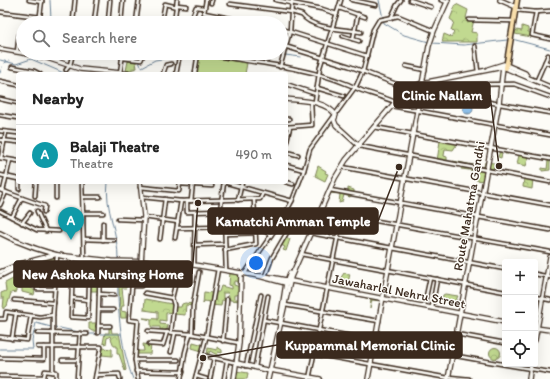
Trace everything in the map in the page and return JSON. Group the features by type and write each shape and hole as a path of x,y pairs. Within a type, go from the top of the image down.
{"main road":[{"path":"505,66 518,0"}],"street":[{"path":"29,0 42,1 40,16"},
{"path":"73,16 75,0"},
{"path":"95,16 98,0"},
{"path":"109,16 110,0"},
{"path":"122,16 123,0"},
{"path":"137,16 139,0"},
{"path":"176,16 177,0"},
{"path":"206,0 204,13 219,16"},
{"path":"276,0 292,1 337,14"},
{"path":"288,127 312,125 313,103 322,59 341,0"},
{"path":"352,0 376,6"},
{"path":"391,18 401,0"},
{"path":"410,0 431,7"},
{"path":"368,379 430,41 447,1 441,0"},
{"path":"500,0 516,8 536,12 550,11"},
{"path":"288,35 290,31 292,1"},
{"path":"163,16 165,4 186,6"},
{"path":"230,4 292,12 302,15 306,20 332,29 341,28 361,32"},
{"path":"193,16 196,7 204,8"},
{"path":"339,8 365,16"},
{"path":"0,12 32,16"},
{"path":"536,12 532,35 550,40"},
{"path":"353,39 358,14"},
{"path":"234,379 239,343 243,273 282,220 292,201 310,149 355,88 363,71 373,30 379,20 398,16 434,30"},
{"path":"469,20 513,21"},
{"path":"290,31 366,56"},
{"path":"343,36 359,41"},
{"path":"475,46 478,72"},
{"path":"288,48 363,71 409,89"},
{"path":"0,49 16,52"},
{"path":"537,80 548,55"},
{"path":"54,60 100,72"},
{"path":"66,70 70,65 71,60"},
{"path":"120,72 122,60"},
{"path":"176,72 179,60"},
{"path":"195,72 198,60"},
{"path":"242,60 319,76 380,95 395,102"},
{"path":"280,67 281,60"},
{"path":"545,62 550,64"},
{"path":"164,72 166,65 171,64"},
{"path":"406,66 424,70"},
{"path":"280,322 284,290 341,167 395,102 409,89 422,83 505,66 525,73 527,76 550,87"},
{"name":"Route Mahatma Gandhi","path":"456,334 505,66"},
{"path":"12,67 36,72"},
{"path":"0,81 16,85"},
{"path":"432,81 440,85 514,84 550,97"},
{"path":"288,85 316,94"},
{"path":"317,88 344,96"},
{"path":"421,90 550,113"},
{"path":"0,99 16,103"},
{"path":"288,99 313,103 331,109 336,115"},
{"path":"392,106 550,135"},
{"path":"0,115 16,118"},
{"path":"336,115 334,120 336,125 359,146 550,182"},
{"path":"374,127 550,159"},
{"path":"0,131 16,133"},
{"path":"6,132 0,158 16,161"},
{"path":"0,140 16,142"},
{"path":"288,153 298,156"},
{"path":"0,204 10,160"},
{"path":"288,166 304,170"},
{"path":"341,167 404,180 550,205"},
{"path":"0,175 16,180"},
{"path":"288,183 293,184"},
{"path":"19,184 19,189"},
{"path":"35,196 36,184"},
{"path":"56,184 56,198"},
{"path":"82,184 84,259"},
{"path":"138,379 135,360 138,321 129,320 132,286 141,286 143,264 144,218 140,187 179,191 180,184"},
{"path":"192,201 193,184 212,186"},
{"path":"220,211 220,200 224,184"},
{"path":"229,184 240,188 264,192 292,201"},
{"path":"238,200 241,184"},
{"path":"330,190 550,230"},
{"path":"3,191 45,206 44,212"},
{"path":"142,197 181,202 254,200 260,199 264,192"},
{"path":"83,197 100,197"},
{"path":"12,217 22,198"},
{"path":"160,239 165,199"},
{"path":"225,250 255,246 256,233 254,200"},
{"path":"187,201 187,212 224,211 226,270"},
{"path":"175,238 181,202"},
{"path":"0,211 37,230 59,231"},
{"path":"37,211 46,231"},
{"path":"320,211 550,252"},
{"path":"83,213 103,212"},
{"path":"194,265 195,212"},
{"path":"22,223 30,213"},
{"path":"309,378 342,215"},
{"path":"63,216 83,218"},
{"path":"224,218 255,216"},
{"path":"118,219 144,218 178,222"},
{"path":"282,220 311,232 337,238 502,268"},
{"path":"103,222 103,240"},
{"path":"265,276 272,258 292,224"},
{"path":"255,226 271,235"},
{"path":"177,228 225,227"},
{"path":"0,233 43,251 73,259 84,259 100,264 125,263 194,265 288,282"},
{"path":"225,234 256,233"},
{"path":"84,239 114,240"},
{"path":"195,245 225,244"},
{"path":"42,258 43,251"},
{"path":"53,372 53,315 56,255"},
{"path":"0,272 56,255 112,263"},
{"path":"300,255 333,259 502,291"},
{"path":"538,318 548,276 550,257"},
{"path":"73,259 71,317 88,318 90,262"},
{"path":"0,276 24,264"},
{"path":"98,333 100,264"},
{"path":"149,344 163,346 169,332 174,305 172,298 180,264"},
{"path":"206,379 195,378 206,338 218,269"},
{"path":"181,379 186,349 191,334 193,306 199,272"},
{"path":"538,274 548,276"},
{"path":"259,276 265,276 288,282"},
{"path":"100,278 114,278"},
{"path":"424,306 430,278"},
{"path":"432,307 437,279"},
{"path":"55,280 89,284"},
{"path":"280,281 284,290"},
{"path":"268,379 285,304 288,282"},
{"name":"Jawaharlal Nehru Street","path":"288,282 432,307 502,321"},
{"path":"37,289 54,289"},
{"path":"145,293 172,298"},
{"path":"99,294 114,294"},
{"path":"246,366 261,296 268,298 254,368"},
{"path":"538,297 550,300"},
{"path":"72,298 89,300"},
{"path":"223,341 227,299"},
{"path":"14,300 54,303"},
{"path":"285,304 379,321"},
{"path":"99,310 113,310"},
{"path":"0,319 5,319 6,312 40,317 53,315"},
{"path":"12,339 16,313"},
{"path":"0,337 27,340 31,316"},
{"path":"256,318 375,342 550,372"},
{"path":"98,326 110,326"},
{"path":"538,328 550,330"},
{"path":"148,331 191,334 239,343"},
{"path":"37,333 87,334"},
{"path":"78,379 80,333"},
{"path":"171,352 175,333"},
{"path":"448,378 456,334 502,342"},
{"path":"275,346 448,378 469,379"},
{"path":"38,347 101,347 95,379"},
{"path":"0,358 44,359 44,347"},
{"path":"201,355 254,368 320,379"},
{"path":"210,379 214,358"},
{"path":"62,360 78,360"},
{"path":"135,360 178,360"},
{"path":"224,379 227,361"},
{"path":"528,379 530,369"},
{"path":"0,376 44,377 45,371 56,372 56,379"},
{"path":"136,371 183,372"},
{"path":"96,375 119,374 120,379"}],"green space":[{"path":"456,4 468,10 466,18 474,20 471,32 477,33 477,42 442,42 444,34 451,37 454,33 451,30 454,22 450,19"},
{"path":"522,26 528,28 528,32 531,32 531,37 515,34 516,30 522,31"},
{"path":"198,60 229,60 247,63 245,72 196,72"},
{"path":"128,61 136,62 137,68 126,71"},
{"path":"414,134 487,148 485,149 457,144 453,150 445,149 444,156 447,157 447,163 437,161 440,141 413,136"},
{"path":"490,148 550,159 550,170 542,171 542,168 547,169 548,161 529,156 526,166 517,164 519,155 509,152 508,154 505,154 506,152 502,152 501,158 498,157 500,151 492,150"},
{"path":"453,161 484,167 485,162 494,163 493,171 488,170 485,193 482,193 484,181 476,180 477,171 461,169 462,166 452,164"},
{"path":"318,166 328,174 325,181 315,176"},
{"path":"524,178 533,179 532,189 523,187"},
{"path":"348,188 354,190 354,194 352,193 350,197 344,195 342,202 339,203 340,194 329,193 330,190 348,192"},
{"path":"285,237 290,239 286,251 283,250 285,247 281,245"},
{"path":"55,255 55,259 48,260 49,265 55,265 55,268 51,268 55,277 53,279 48,279 48,268 44,267 42,259"},
{"path":"74,260 90,262 89,273 85,272 85,266 74,265"},
{"path":"118,266 124,266 124,277 126,278 126,288 122,288 124,306 122,306 121,311 126,312 126,318 121,318"},
{"path":"31,268 34,268 33,274 29,274 30,287 35,291 34,295 22,292 22,288 16,288 16,292 11,293 7,306 3,309 4,298 1,298 1,293 6,291 5,283 23,274 25,271 30,271"},
{"path":"230,272 241,273 240,284 237,284 237,281 234,281 234,285 240,287 240,291 237,291 237,295 234,295 234,299 240,299 240,301 230,300 228,293 223,293 223,298 227,299 227,301 222,300 221,306 211,305 213,292 219,292 221,286 232,289 232,286 229,285"},
{"path":"344,273 350,274 347,287 342,287 343,282 338,282"},
{"path":"99,280 99,291 89,291 90,281"},
{"path":"335,291 381,301 372,300 370,308 371,299"},
{"path":"204,292 212,293 210,302 204,301 203,304"},
{"path":"443,295 458,296 455,302 442,301"},
{"path":"145,299 172,304 173,312 166,313 166,321 160,320 160,324 168,325 167,330 160,330 160,327 151,327 151,320 143,318 158,319 158,312 144,310"},
{"path":"182,304 193,304 192,306 186,305 185,315 174,314 175,307 181,307"},
{"path":"89,323 98,323 98,331 92,331 89,329"},
{"path":"109,327 111,327 112,333 119,333 125,371 119,354 117,354 117,346 114,346 110,336 107,338 106,344 103,343 105,333 109,333"},
{"path":"193,342 204,345 202,351 192,348"},
{"path":"143,344 151,345 150,354 136,354 136,351 144,351"},
{"path":"217,347 222,350 222,353 218,352 217,355 210,351 208,356 207,355 208,348 217,350"},
{"path":"495,347 499,349 501,353 499,357 495,359 491,357 489,353 491,349"},
{"path":"103,348 112,349 112,356 102,355"},
{"path":"236,371 248,373 247,379 235,379"}],"water":[{"path":"466,104 470,104 472,105 472,113 466,114 463,111 463,107"}],"waterway":[{"path":"50,0 51,16"},
{"path":"379,0 384,23 404,35 429,42"},
{"path":"512,39 550,49"},
{"path":"432,43 464,45 507,40"},
{"path":"288,55 301,57"},
{"path":"0,60 16,64 28,60"},
{"path":"33,60 61,72"},
{"path":"132,60 139,62 141,66"},
{"path":"142,67 155,60"},
{"path":"4,63 9,61"},
{"path":"0,73 2,67"},
{"path":"108,184 108,202 118,250 118,260"},
{"path":"118,265 120,323 128,365 133,379"},
{"path":"0,349 33,349 32,340 36,323 51,327"},
{"path":"55,327 84,333"},
{"path":"89,334 121,334"}],"place":[{"name":"Clinic Nallam","path":"499,166"},
{"name":"Kamatchi Amman Temple","path":"399,167"},
{"name":"New Ashoka Nursing Home","path":"198,203"},
{"name":"Balaji Theatre","path":"71,240"},
{"name":"Kuppammal Memorial Clinic","path":"203,358"}]}
